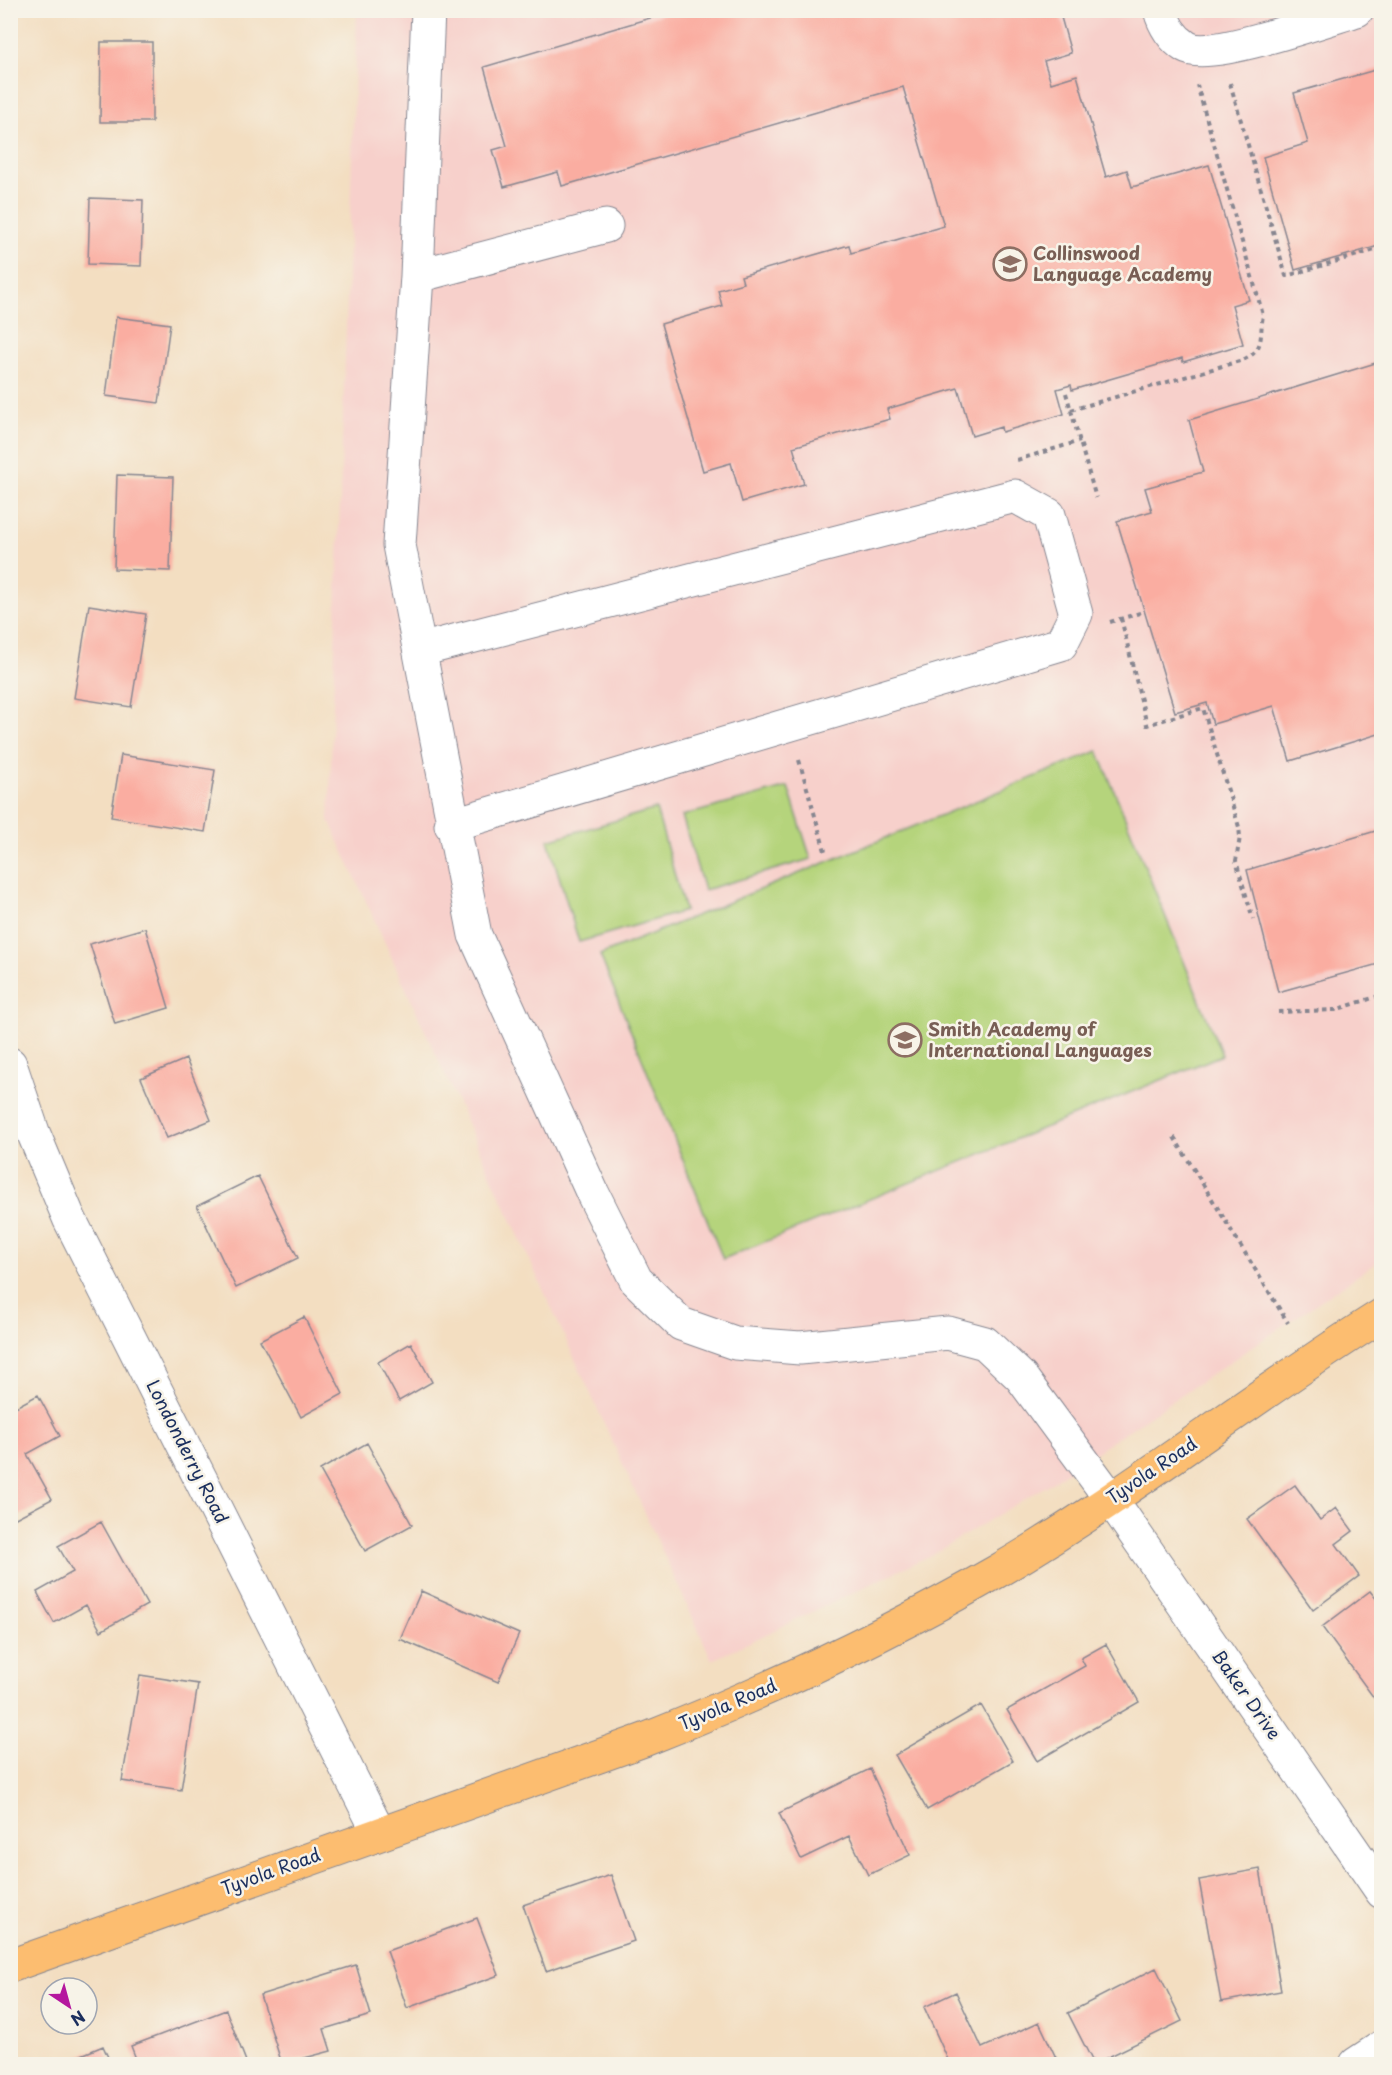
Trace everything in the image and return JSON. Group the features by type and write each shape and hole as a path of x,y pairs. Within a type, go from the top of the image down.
{"main road":[{"name":"Tyvola Road","path":"10,1966 644,1740 717,1712 860,1646 997,1571 1111,1499 1382,1315"}],"street":[{"name":"Baker Drive","path":"428,10 417,276 399,545 475,935 593,1194 636,1280 681,1324 735,1343 800,1348 948,1334 985,1344 1021,1377 1111,1499 1382,1892"},
{"path":"1160,10 1164,26 1187,48 1217,51 1357,10"},
{"path":"417,276 606,226"},
{"path":"420,650 1015,496 1050,515 1076,614 1061,644 452,825"},
{"name":"Londonderry Road","path":"10,1064 33,1131 69,1218 380,1833"},
{"path":"1356,2064 1382,2047"}],"path":[{"path":"1227,74 1286,276 1382,248"},
{"path":"1071,410 1243,360 1254,355 1261,347 1263,315 1196,83"},
{"path":"1066,393 1096,498"},
{"path":"1106,623 1143,612"},
{"path":"1121,618 1147,724 1203,708 1239,827 1240,837 1236,861 1252,919"},
{"path":"798,756 825,851"},
{"path":"1278,1011 1335,1010 1382,995"},
{"path":"1174,1137 1288,1323"}],"shaded area":[{"name":"Smith Academy of International Languages","path":"357,11 1381,11 1381,1260 1046,1486 935,1553 712,1660 329,820"}],"green space":[{"path":"1098,751 1222,1055 723,1259 600,955"},
{"path":"788,787 811,859 704,890 682,816"},
{"path":"656,809 685,911 579,942 548,840"}],"building":[{"name":"Collinswood Language Academy","path":"677,10 1059,10 1071,53 1044,61 1051,83 1077,75 1106,177 1127,170 1132,187 1209,165 1249,300 1232,305 1243,344 1183,362 1182,358 1072,390 1071,385 1057,389 1064,414 1002,432 1001,427 972,436 958,388 887,409 890,419 793,447 804,484 742,502 731,463 703,471 661,324 722,306 718,290 743,283 741,276 849,245 851,253 944,226 903,87 562,186 558,172 504,187 493,150 507,146 484,67"},
{"path":"101,42 152,42 152,122 100,122"},
{"path":"1382,68 1382,245 1295,270 1263,157 1308,143 1294,93"},
{"path":"90,198 143,200 141,266 88,264"},
{"path":"116,317 170,324 159,403 106,396"},
{"path":"1382,361 1382,733 1290,761 1274,706 1213,724 1207,703 1175,712 1117,521 1152,511 1145,488 1203,472 1189,420"},
{"path":"117,475 173,477 170,571 114,569"},
{"path":"89,605 146,614 131,707 74,698"},
{"path":"121,755 215,770 205,832 111,817"},
{"path":"1382,829 1382,963 1278,992 1247,870"},
{"path":"145,928 169,1008 115,1024 90,944"},
{"path":"186,1059 211,1120 167,1138 141,1078"},
{"path":"258,1176 298,1258 236,1288 197,1206"},
{"path":"304,1317 343,1394 301,1417 260,1340"},
{"path":"411,1343 432,1382 399,1401 378,1362"},
{"path":"38,1395 60,1436 27,1454 52,1499 10,1521 10,1410"},
{"path":"367,1443 412,1525 365,1551 320,1470"},
{"path":"1295,1485 1320,1520 1336,1508 1353,1531 1336,1544 1359,1576 1313,1610 1247,1519"},
{"path":"101,1522 147,1605 101,1631 86,1605 54,1623 37,1592 73,1572 58,1546"},
{"path":"421,1591 519,1634 498,1682 400,1639"},
{"path":"1370,1591 1382,1606 1382,1709 1322,1627"},
{"path":"1106,1644 1139,1702 1037,1761 1007,1710 1085,1666 1081,1658"},
{"path":"140,1675 198,1684 181,1790 122,1781"},
{"path":"981,1705 1013,1761 927,1810 895,1755"},
{"path":"870,1769 910,1855 868,1875 849,1836 801,1859 779,1813"},
{"path":"1260,1869 1281,1991 1221,2002 1199,1880"},
{"path":"611,1875 634,1941 546,1971 523,1905"},
{"path":"477,1918 499,1975 407,2008 387,1951"},
{"path":"356,1965 371,2015 324,2029 331,2051 282,2064 260,1995"},
{"path":"1156,1968 1182,2021 1094,2064 1068,2013"},
{"path":"956,1992 982,2048 1039,2022 1059,2064 950,2064 924,2007"},
{"path":"226,2010 247,2064 138,2064 131,2046"},
{"path":"103,2046 111,2064 60,2064"}],"place":[{"name":"Collinswood Language Academy","path":"1010,264"},
{"name":"Smith Academy of International Languages","path":"905,1040"}]}
